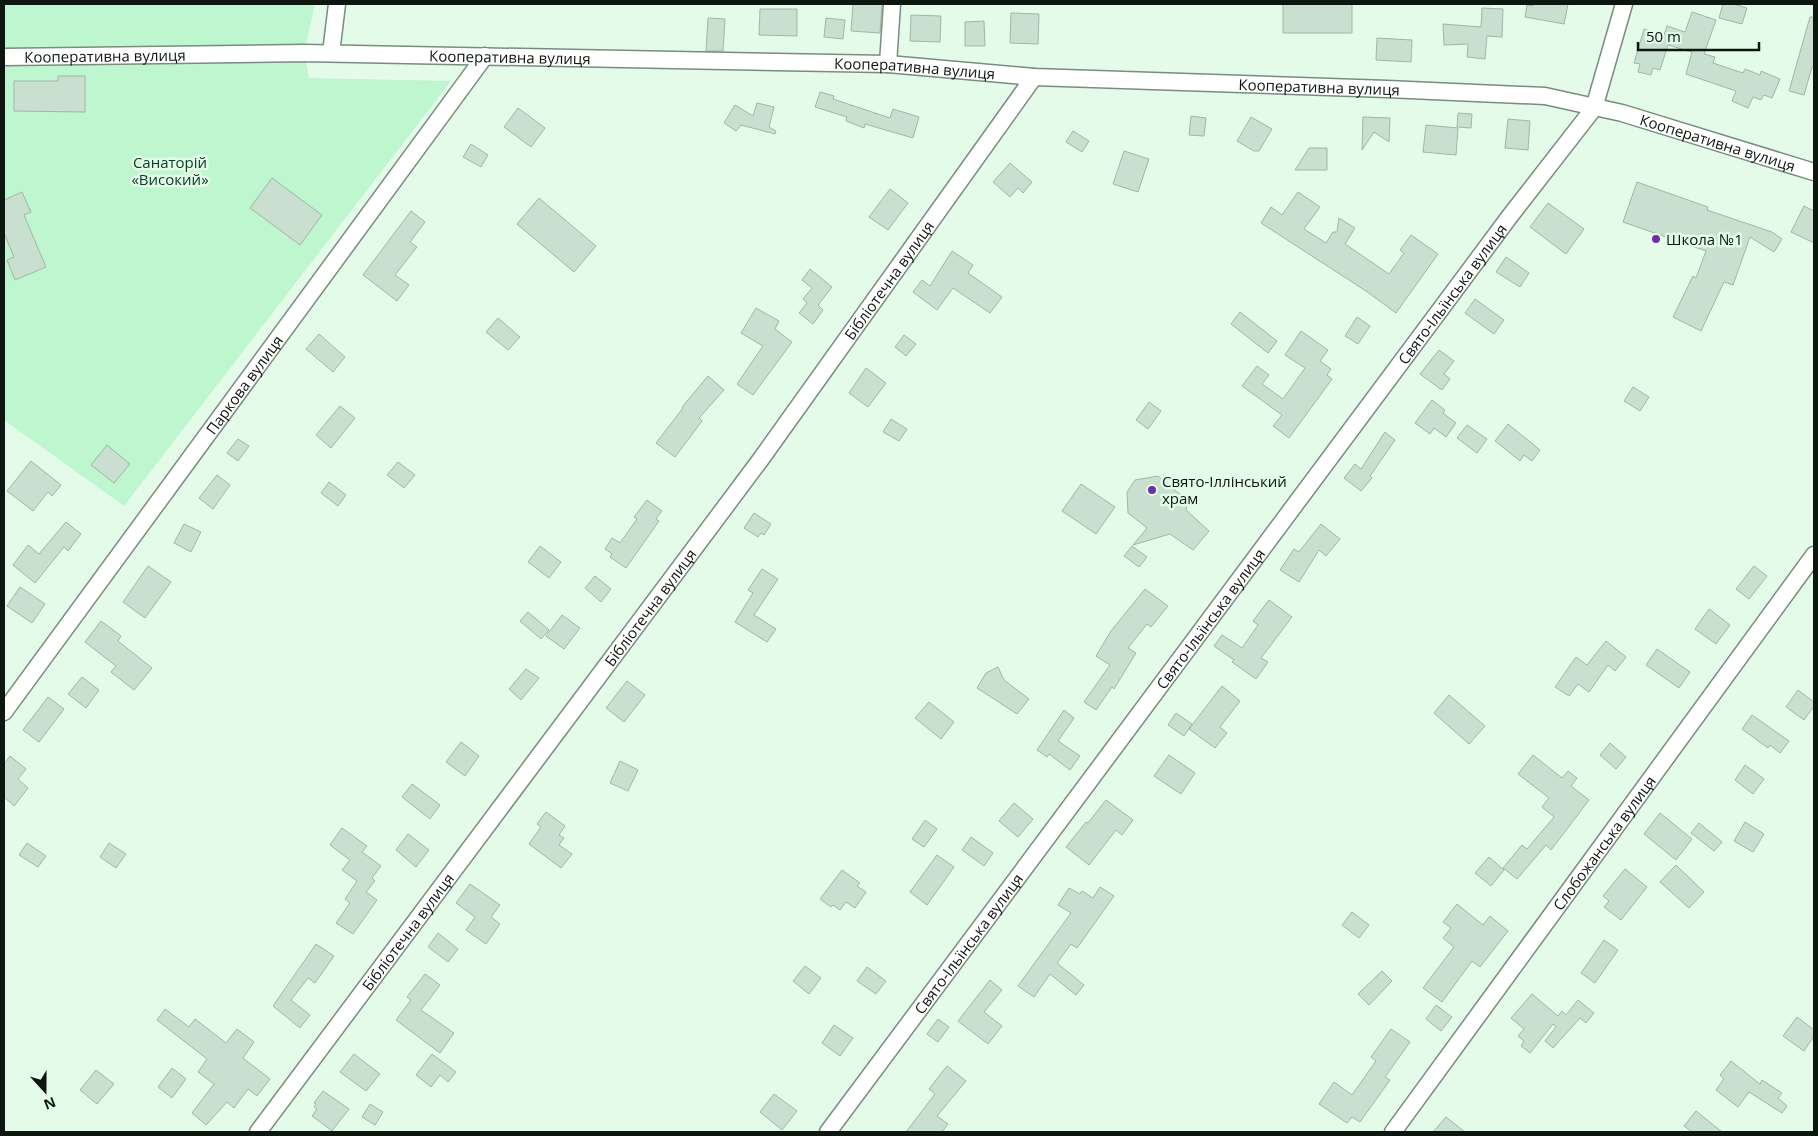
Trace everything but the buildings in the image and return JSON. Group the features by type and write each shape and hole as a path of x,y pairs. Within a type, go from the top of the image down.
{"street":[{"path":"331,54 337,4"},
{"path":"888,64 892,4"},
{"path":"1594,108 1624,4"},
{"name":"Кооперативна вулиця","path":"4,57 331,54 888,64 1034,77 1545,96 1632,115 1814,172"},
{"name":"Паркова вулиця","path":"4,712 485,56"},
{"name":"Бібліотечна вулиця","path":"258,1132 761,459 1034,77"},
{"name":"Свято-Ільїнська вулиця","path":"828,1132 1492,240 1594,108"},
{"name":"Слобожанська вулиця","path":"1393,1132 1814,555"}],"green space":[{"name":"Санаторій «Високий»","path":"4,4 315,4 304,53 309,78 451,81 124,506 4,420"}],"place":[{"name":"Школа №1","path":"1656,239"},
{"name":"Свято-Іллінський храм","path":"1152,490"}]}
